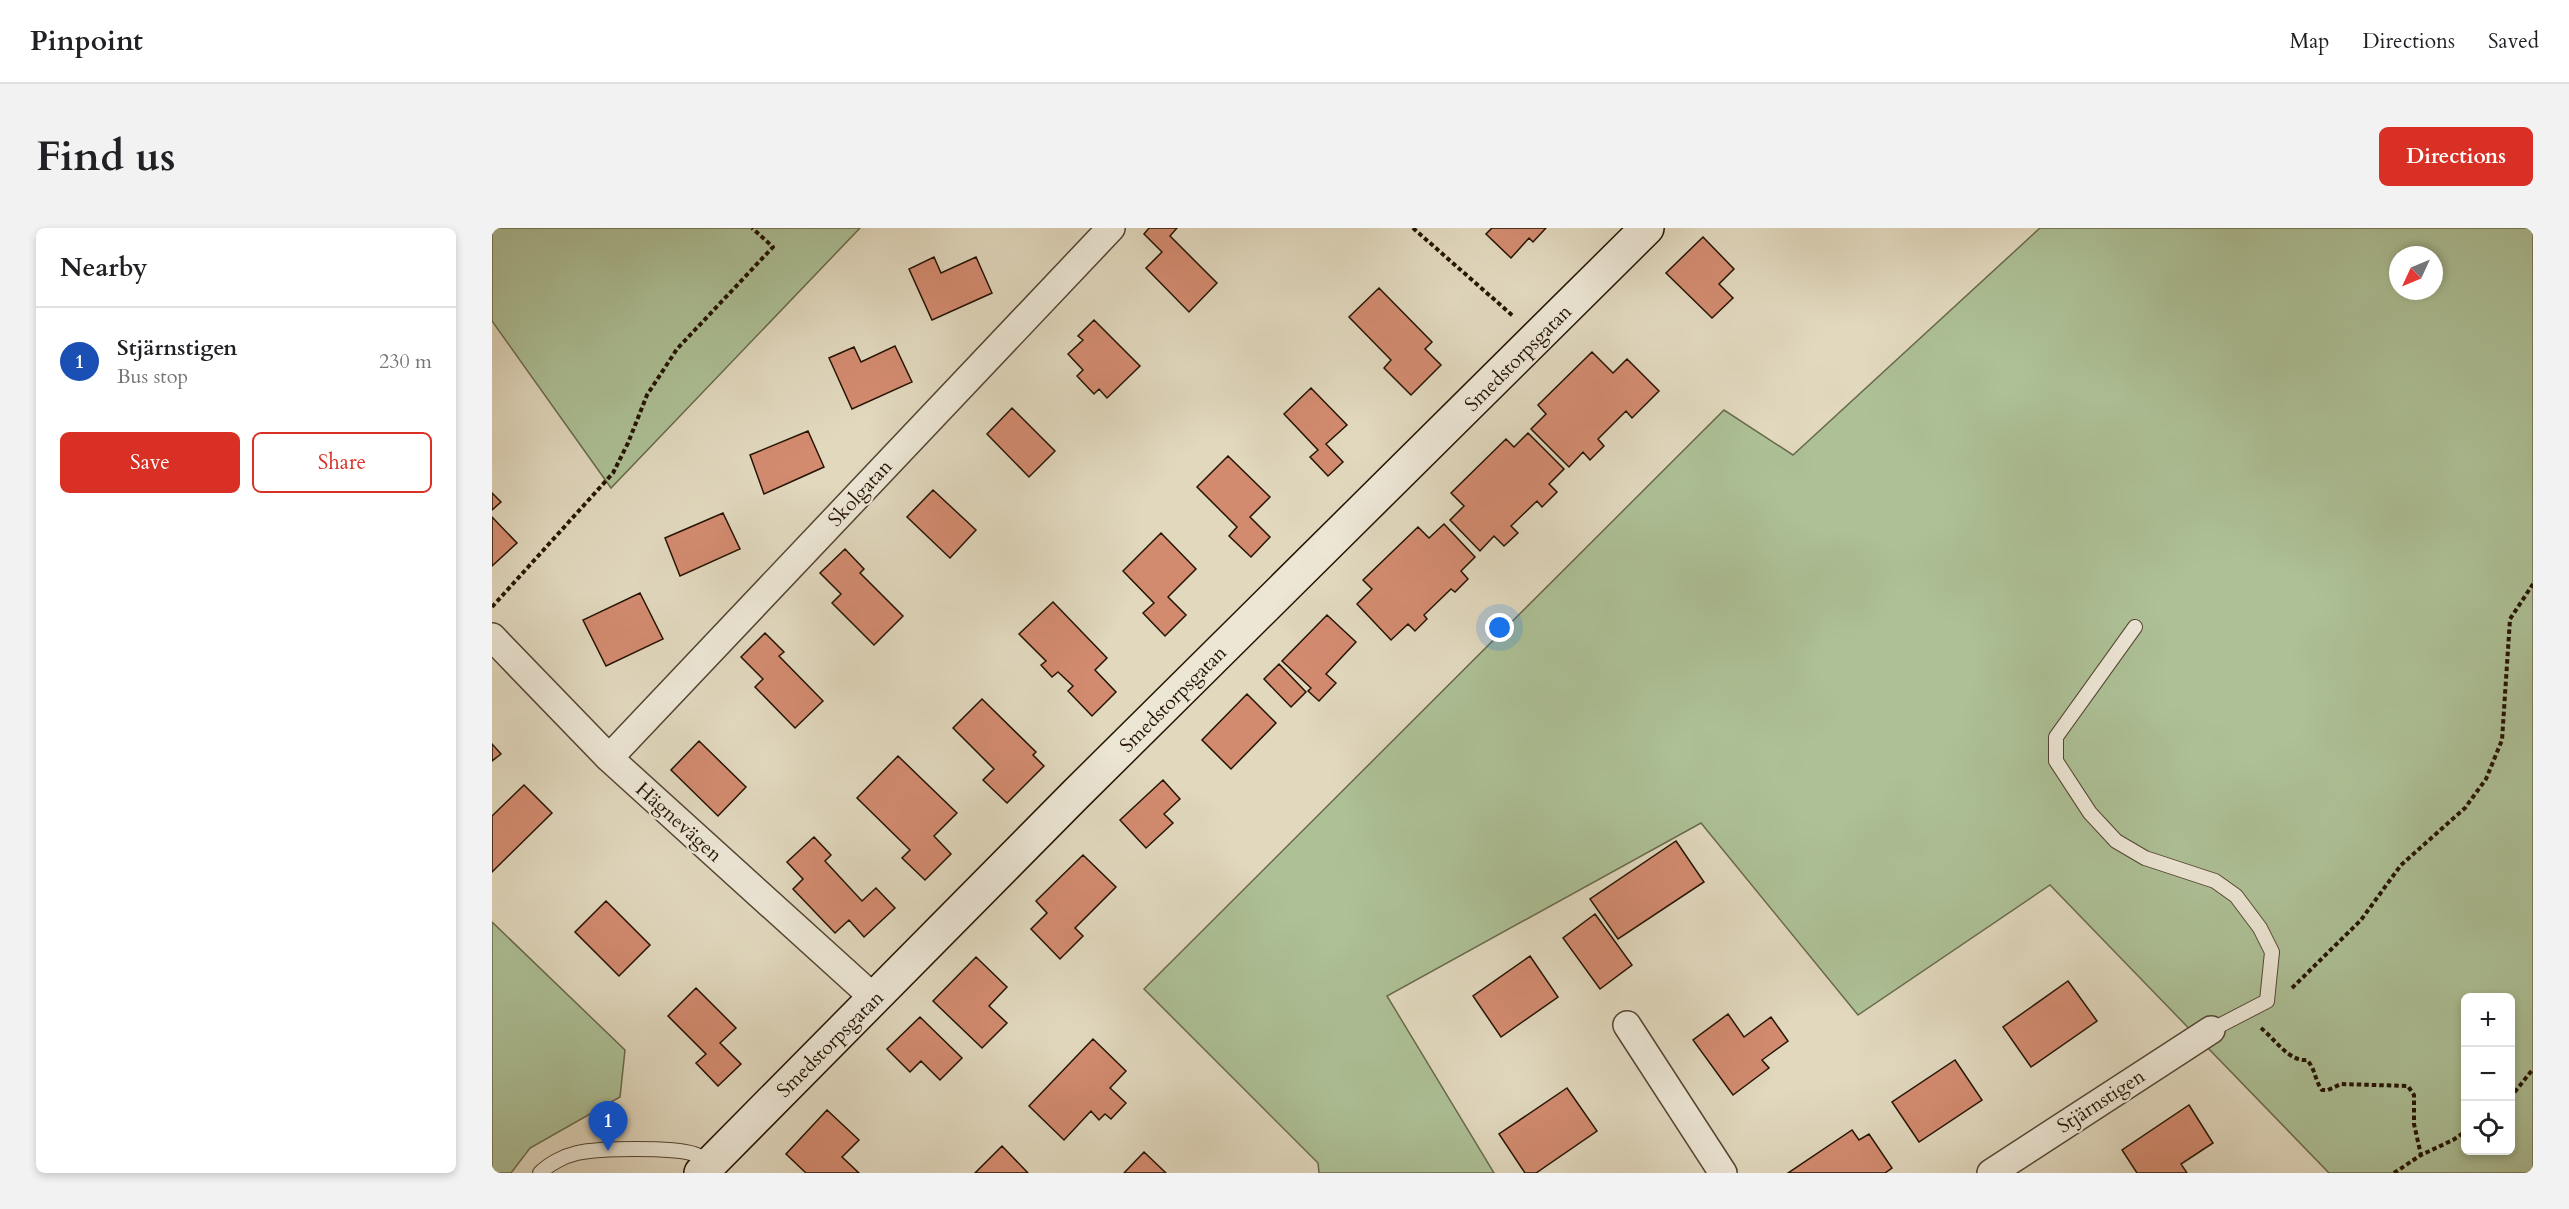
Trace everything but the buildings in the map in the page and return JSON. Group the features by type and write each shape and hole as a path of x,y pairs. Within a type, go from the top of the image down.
{"street":[{"name":"Skolgatan","path":"609,758 1111,228"},
{"name":"Smedstorpsgatan","path":"705,1169 1084,787 1647,228"},
{"name":"Hägnevägen","path":"492,637 609,758 875,999"},
{"path":"1628,1025 1723,1173"},
{"name":"Stjärnstigen","path":"1991,1173 2211,1030"}],"lane":[{"path":"2135,627 2056,737 2056,761 2090,813 2116,841 2145,858 2215,881 2236,896 2260,928 2272,952 2267,1001 2211,1030"},
{"path":"540,1173 552,1164 577,1153 608,1151 679,1151 696,1154 705,1169"}],"path":[{"path":"492,607 613,473 647,394 677,350 772,247 752,228"},
{"path":"1413,228 1538,338"},
{"path":"2267,1001 2293,987 2361,920 2401,865 2464,808 2486,779 2502,740 2510,619 2533,584"},
{"path":"2240,1015 2271,1036 2291,1056 2300,1061 2307,1060 2312,1064 2316,1083 2322,1090 2328,1090 2341,1084 2408,1086 2414,1095 2414,1124 2421,1155"},
{"path":"2515,1093 2533,1069"},
{"path":"2394,1173 2421,1155 2461,1134"}],"green space":[{"path":"492,228 860,228 611,488 492,321"},
{"path":"2040,228 2533,228 2533,1173 2329,1173 2050,885 1858,1015 1701,823 1387,996 1494,1173 1319,1173 1318,1163 1144,989 1724,410 1793,455"},
{"path":"492,922 625,1050 620,1097 530,1148 511,1173 492,1173"}],"place":[{"name":"Stjärnstigen","path":"608,1151"}]}
